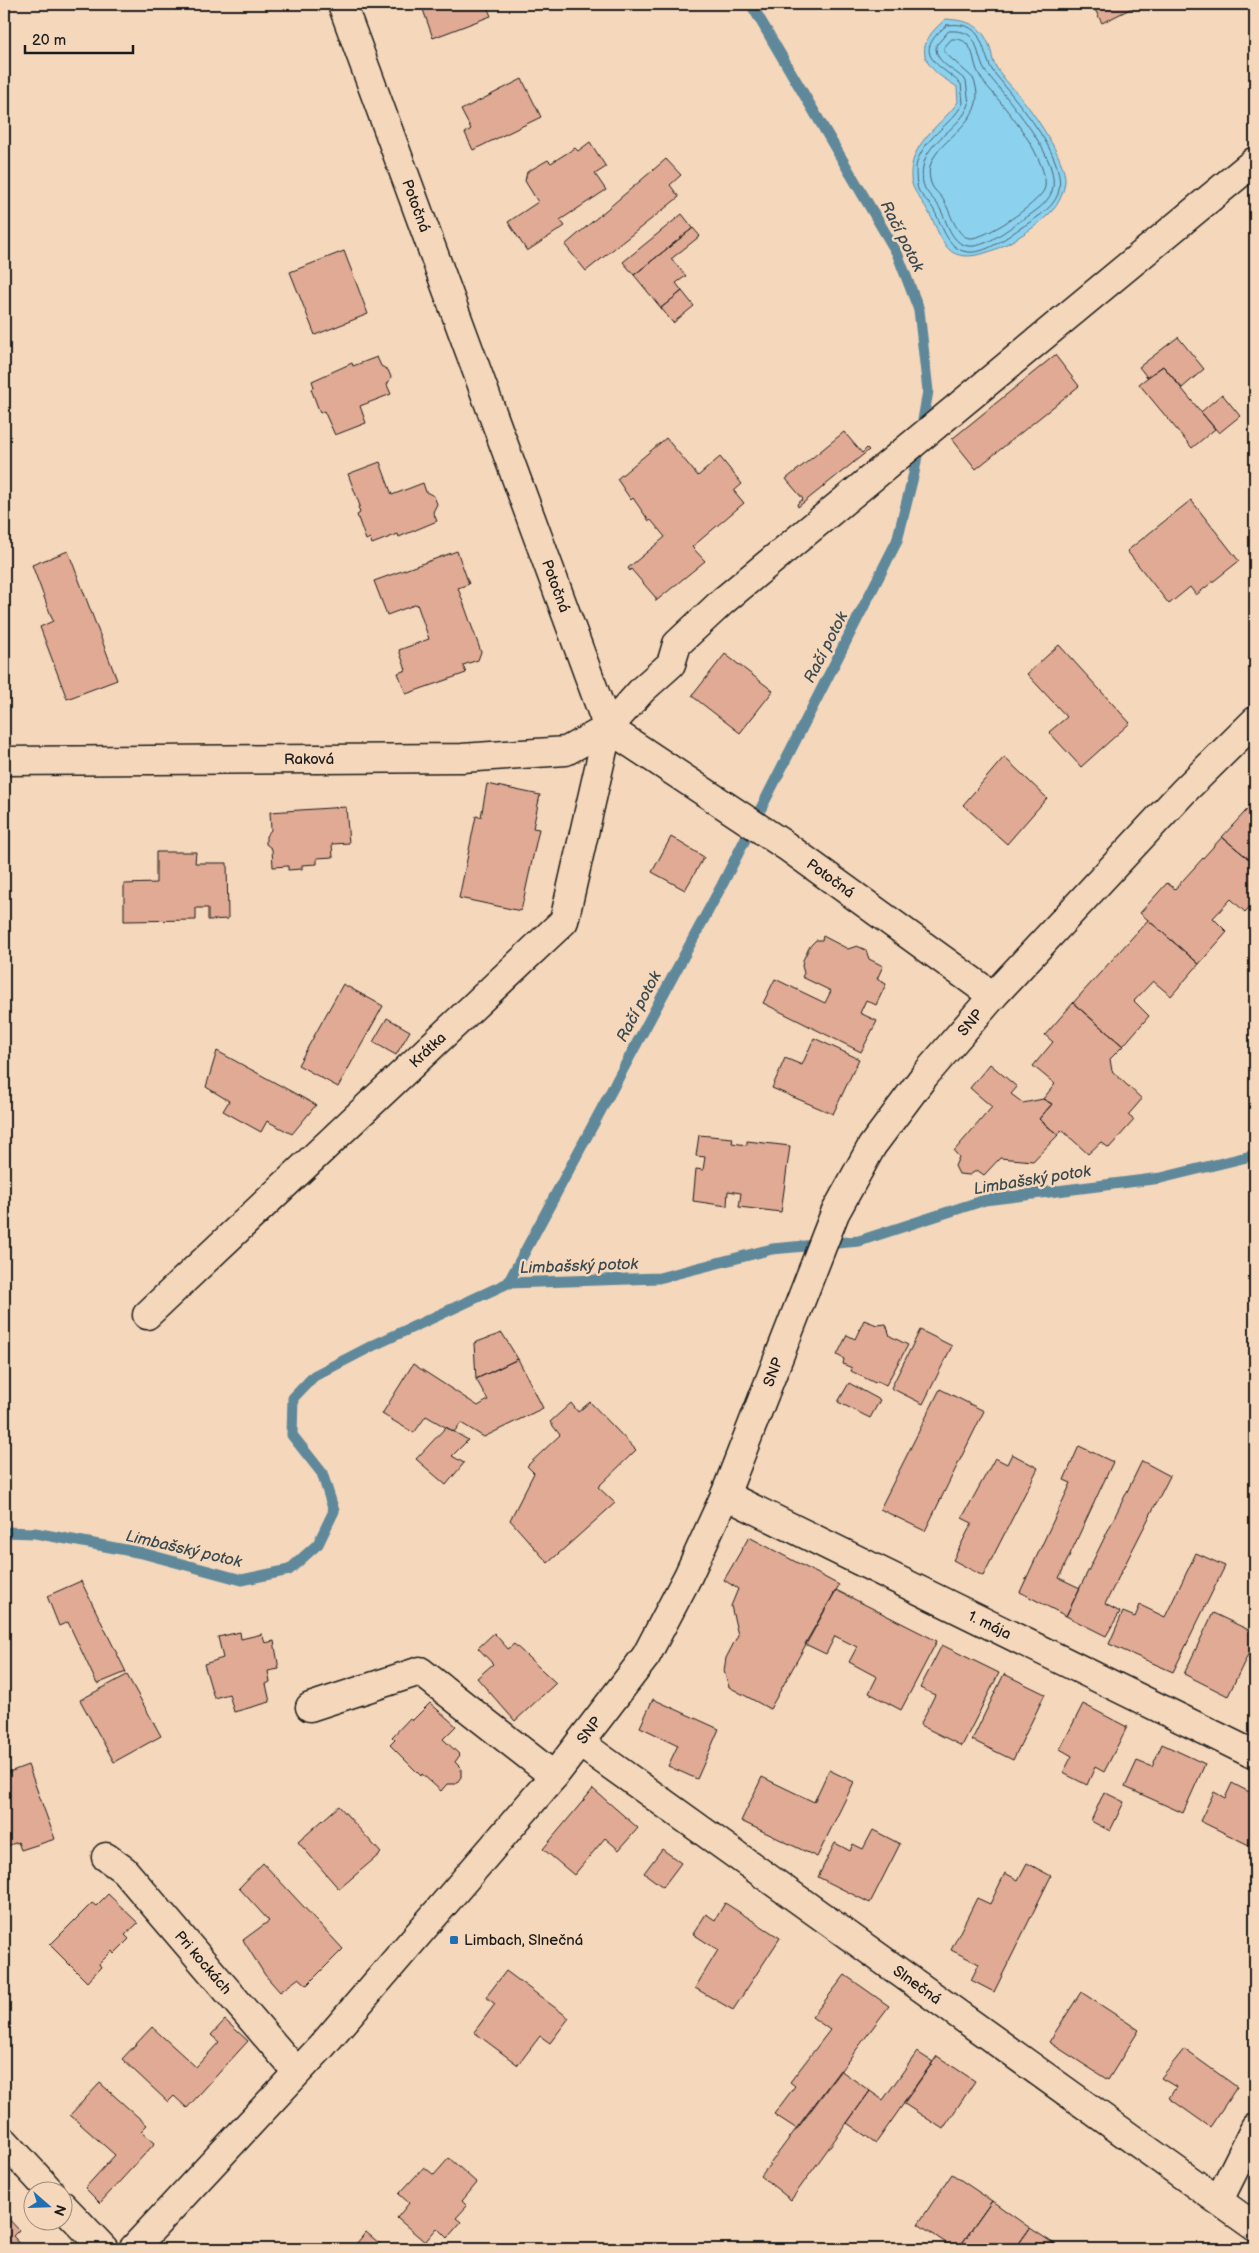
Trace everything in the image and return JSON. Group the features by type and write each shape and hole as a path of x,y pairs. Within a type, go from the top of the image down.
{"street":[{"name":"Potočná","path":"342,4 608,728 786,846 993,996"},
{"path":"608,728 643,688 671,664 677,644 703,619 1255,161"},
{"name":"SNP","path":"297,2072 322,2046 554,1776 646,1656 688,1576 725,1495 791,1321 835,1213 872,1146 925,1075 993,996 1183,792 1255,721"},
{"name":"Raková","path":"4,761 462,758 566,751 608,728"},
{"name":"Krátka","path":"147,1315 564,921 608,728"},
{"name":"1. mája","path":"725,1495 1255,1755"},
{"path":"310,1707 420,1670 554,1776"},
{"name":"Slnečná","path":"580,1743 877,1955 1034,2070 1255,2226"},
{"name":"Pri kockách","path":"106,1857 124,1870 297,2072"},
{"path":"133,2249 297,2072"},
{"path":"1219,2200 1255,2128"},
{"path":"4,2141 40,2180"},
{"path":"72,2215 104,2249"}],"water":[{"path":"946,19 968,23 983,33 990,47 995,65 1040,124 1055,149 1064,172 1065,181 1062,195 1049,214 1030,230 1003,246 975,255 963,256 948,249 915,191 911,180 912,165 919,147 958,102 957,87 934,71 927,61 925,54 925,48 930,35"}],"building":[{"path":"421,4 486,4 491,16 433,38"},
{"path":"1092,4 1132,4 1134,7 1102,23"},
{"path":"522,79 541,117 473,150 465,133 471,129 461,110"},
{"path":"590,142 606,167 595,174 606,190 560,220 565,226 527,251 508,222 538,202 525,181 527,172 548,160 551,163 575,148 578,151"},
{"path":"666,159 681,175 670,185 679,197 586,271 565,245"},
{"path":"682,214 693,228 634,275 623,262"},
{"path":"693,228 700,236 671,259 686,276 676,283 682,291 661,308 634,275"},
{"path":"344,251 368,314 315,335 290,272"},
{"path":"682,291 694,306 673,323 661,308"},
{"path":"1178,337 1204,369 1182,388 1163,366 1147,377 1139,367"},
{"path":"1055,355 1079,386 976,469 952,439"},
{"path":"377,357 381,366 388,370 391,377 387,385 391,394 360,406 366,423 335,435 324,411 320,413 311,389 314,387 312,381 352,363 353,366"},
{"path":"1163,366 1215,429 1192,448 1139,384"},
{"path":"1222,394 1240,416 1219,433 1201,412"},
{"path":"844,432 862,453 867,448 869,450 798,507 797,504 803,499 786,479"},
{"path":"666,438 698,476 720,457 742,484 734,491 744,503 692,547 705,561 656,601 656,598 631,569 630,571 628,568 665,537 651,520 649,521 633,498 631,500 617,479"},
{"path":"380,462 392,495 423,483 426,492 434,496 437,504 433,512 437,521 399,537 398,534 372,544 370,538 366,540 357,515 360,513 358,507 360,506 348,474"},
{"path":"1191,500 1239,561 1196,595 1190,587 1169,604 1127,551"},
{"path":"68,551 117,680 67,699 40,627 53,621 32,565"},
{"path":"457,551 469,584 458,588 481,652 478,660 463,665 466,673 406,694 398,673 406,670 399,650 429,639 417,604 387,615 374,581"},
{"path":"1059,645 1130,723 1081,767 1049,732 1067,717 1027,674"},
{"path":"725,654 773,691 740,733 692,696"},
{"path":"1004,757 1047,798 1007,844 963,805"},
{"path":"487,784 540,795 533,828 539,829 521,911 459,898 476,816 481,817"},
{"path":"1255,801 1255,864 1222,837"},
{"path":"346,807 349,843 332,844 333,857 317,858 317,864 302,865 302,869 288,870 288,866 273,867 272,849 266,844 266,836 271,830 270,812"},
{"path":"671,837 704,857 685,890 652,872"},
{"path":"1222,837 1255,864 1255,901 1245,912 1231,899 1213,918 1227,932 1199,964 1140,913 1167,883 1175,889"},
{"path":"156,852 196,852 195,863 227,863 228,919 208,920 208,908 196,908 196,920 124,921 124,884 156,883"},
{"path":"1148,920 1199,964 1171,996 1153,981 1134,1001 1149,1016 1123,1046 1073,1003"},
{"path":"823,936 848,949 857,946 866,950 869,959 883,966 877,979 886,984 876,1005 866,1000 860,1013 877,1021 861,1052 763,1003 775,979 825,1003 831,991 802,977 804,973 803,960 810,946 816,940 822,940"},
{"path":"343,984 383,1006 338,1087 298,1065"},
{"path":"1073,1003 1123,1046 1110,1059 1112,1071 1142,1099 1128,1115 1134,1120 1109,1148 1101,1142 1088,1154 1062,1130 1058,1135 1039,1119 1052,1104 1043,1099 1055,1084 1033,1066 1053,1042 1045,1035"},
{"path":"387,1018 410,1031 396,1055 373,1042"},
{"path":"814,1038 859,1059 833,1114 772,1088 785,1058 802,1065"},
{"path":"217,1051 316,1105 292,1134 267,1121 261,1132 223,1111 229,1101 206,1087"},
{"path":"990,1064 1017,1087 1011,1094 1023,1103 1043,1099 1052,1104 1039,1119 1058,1135 1033,1161 1000,1158 984,1175 977,1170 970,1175 959,1174 955,1166 959,1157 954,1151 992,1107 970,1088"},
{"path":"699,1135 733,1138 732,1143 747,1145 747,1141 790,1146 781,1212 739,1207 741,1193 728,1191 727,1206 693,1201 696,1169 703,1170 705,1157 696,1156"},
{"path":"864,1320 877,1325 886,1324 890,1336 908,1345 886,1385 877,1381 875,1383 851,1371 852,1368 843,1364 844,1359 837,1355 847,1335 855,1339"},
{"path":"920,1330 952,1346 923,1404 891,1388"},
{"path":"502,1333 518,1359 476,1379 474,1343"},
{"path":"518,1359 543,1408 484,1437 461,1423 454,1432 426,1416 414,1433 382,1414 413,1364 478,1406 488,1400 476,1379"},
{"path":"849,1383 880,1400 870,1418 838,1402"},
{"path":"940,1389 984,1411 925,1531 880,1509"},
{"path":"590,1402 636,1450 598,1487 615,1503 548,1563 510,1520 534,1473 527,1466 560,1435 550,1422 571,1403 578,1412"},
{"path":"446,1427 468,1440 452,1456 464,1463 446,1485 416,1459"},
{"path":"1079,1446 1113,1462 1059,1578 1080,1588 1066,1616 1020,1592 1071,1483 1064,1480"},
{"path":"1012,1454 1038,1468 983,1576 953,1560 972,1523 962,1518 995,1458 1007,1464"},
{"path":"1142,1461 1170,1476 1105,1604 1120,1612 1106,1636 1066,1616"},
{"path":"749,1537 839,1585 770,1709 729,1687 724,1671 726,1658 738,1635 731,1606 738,1589 724,1580"},
{"path":"1196,1553 1225,1566 1173,1672 1109,1644 1123,1612 1135,1617 1140,1605 1165,1617"},
{"path":"81,1581 126,1672 97,1684 68,1622 59,1626 47,1596"},
{"path":"836,1590 937,1641 901,1710 869,1693 877,1677 849,1662 857,1647 835,1636 826,1654 805,1644"},
{"path":"1213,1613 1255,1633 1255,1640 1228,1696 1184,1674"},
{"path":"240,1632 241,1639 262,1634 265,1643 274,1641 279,1669 268,1671 270,1682 266,1684 270,1702 234,1712 229,1694 214,1698 204,1664 223,1658 218,1637"},
{"path":"494,1633 508,1649 514,1644 556,1683 515,1721 477,1678 493,1664 478,1648"},
{"path":"942,1645 999,1673 962,1746 920,1725 935,1695 920,1688"},
{"path":"1004,1674 1045,1694 1013,1760 972,1740"},
{"path":"127,1675 161,1736 114,1762 80,1700"},
{"path":"653,1699 719,1729 697,1779 668,1766 678,1745 640,1727"},
{"path":"430,1703 456,1726 443,1739 460,1755 455,1762 461,1768 461,1777 456,1784 447,1784 441,1791 422,1774 421,1776 390,1745 395,1740 392,1737 410,1718 412,1721"},
{"path":"1083,1704 1127,1727 1104,1772 1095,1767 1087,1785 1063,1773 1072,1756 1060,1749"},
{"path":"1162,1744 1205,1764 1183,1813 1125,1787 1137,1761 1152,1767"},
{"path":"28,1765 55,1839 21,1850 18,1842 4,1847 4,1774"},
{"path":"829,1770 854,1782 817,1857 741,1821 762,1777 814,1802"},
{"path":"1232,1783 1255,1795 1255,1848 1200,1821 1214,1792 1225,1798"},
{"path":"593,1789 638,1828 619,1850 605,1838 574,1875 543,1849"},
{"path":"1104,1792 1124,1802 1110,1831 1091,1821"},
{"path":"339,1806 381,1853 339,1889 298,1842"},
{"path":"873,1830 900,1844 870,1903 818,1877 835,1843 850,1851 853,1844 863,1849"},
{"path":"662,1849 681,1863 663,1887 644,1873"},
{"path":"263,1863 343,1949 307,1985 299,1978 280,1992 265,1975 243,1940 269,1921 239,1888"},
{"path":"1027,1863 1051,1876 994,1992 971,1980 979,1964 951,1950 977,1898 990,1904 1005,1873 1018,1880"},
{"path":"108,1894 138,1923 125,1935 129,1939 114,1954 112,1951 99,1964 101,1967 87,1982 50,1945 92,1903 96,1906"},
{"path":"725,1903 780,1938 733,2010 695,1988 718,1950 693,1934 706,1914 715,1920"},
{"path":"506,1971 569,2018 550,2043 540,2036 518,2065 474,2032 495,2004 486,1997"},
{"path":"845,1975 889,2006 797,2129 774,2114 795,2086 790,2082 830,2030 812,2017"},
{"path":"1081,1992 1139,2030 1108,2080 1049,2042"},
{"path":"225,2020 248,2041 187,2108 174,2096 168,2102 122,2059 152,2027 196,2067 219,2042 211,2035"},
{"path":"1184,2049 1237,2087 1210,2127 1169,2098 1176,2087 1161,2078"},
{"path":"917,2052 933,2062 876,2143 847,2123 870,2091 883,2100"},
{"path":"937,2056 975,2081 943,2129 903,2103"},
{"path":"840,2070 870,2091 791,2200 761,2176"},
{"path":"100,2083 147,2125 141,2131 155,2143 100,2203 85,2188 115,2155 70,2115"},
{"path":"449,2158 477,2183 462,2201 467,2206 456,2218 461,2222 447,2238 437,2228 425,2242 397,2218 409,2203 399,2194 424,2167 434,2175"},
{"path":"952,2174 992,2201 958,2249 955,2249 918,2224"},
{"path":"992,2201 1030,2228 1015,2249 958,2249"},
{"path":"4,2214 19,2230 13,2236 25,2249 4,2249"},
{"path":"1030,2228 1062,2249 1015,2249"},
{"path":"366,2232 386,2249 352,2249"}],"waterway":[{"name":"Račí potok","path":"508,1283 722,885 897,541 914,473 928,391 919,310 897,253 751,4"},
{"name":"Limbašský potok","path":"4,1532 35,1533 142,1553 242,1580 289,1570 318,1544 334,1511 322,1473 292,1435 293,1398 314,1376 372,1346 508,1283 659,1278 772,1249 859,1241 985,1200 1161,1178 1255,1155"}],"place":[{"name":"Limbach, Slnečná","path":"454,1940"}]}
